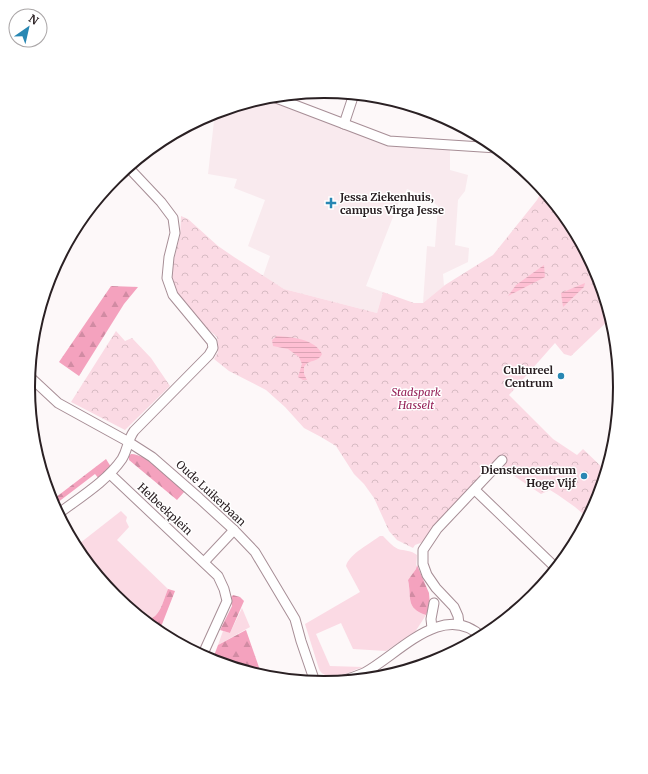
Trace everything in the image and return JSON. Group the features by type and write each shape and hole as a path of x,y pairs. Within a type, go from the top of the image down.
{"street":[{"path":"344,124 352,99"},
{"path":"283,101 384,140 399,143 486,147"},
{"path":"63,510 110,474 122,459 128,441 134,431 209,355 213,348 212,342 173,295 167,278 169,257 175,233 173,218 161,202 132,171"},
{"name":"Oude Luikerbaan","path":"35,382 58,403 128,441 152,457 234,530 255,552 295,619 313,675"},
{"path":"459,624 458,616 454,607 436,588 427,575 424,564 423,550 437,529 502,460"},
{"name":"Helbeekplein","path":"110,474 218,576 224,589 227,601 205,650"},
{"path":"475,490 552,564"},
{"path":"204,562 234,530"},
{"path":"432,628 431,619 434,603"},
{"path":"361,674 432,628 450,623 459,624 476,632"}],"shaded area":[{"name":"Jessa Ziekenhuis, campus Virga Jesse","path":"274,103 379,142 450,149 450,170 468,175 465,191 458,200 455,245 469,248 468,262 443,274 444,286 423,303 427,246 435,247 438,206 426,197 407,189 403,198 400,199 366,286 383,292 377,313 284,289 263,276 270,256 248,246 265,200 234,188 237,179 208,174 214,120 231,113"},
{"path":"544,265 545,277 508,296 516,285"},
{"path":"585,283 584,287 563,307 561,293"},
{"path":"277,336 289,337 309,342 319,349 322,354 320,357 308,363 304,367 304,374 307,380 303,380 298,377 302,364 299,357 288,349 273,346 272,340"}],"green space":[{"name":"Stadspark Hasselt","path":"540,195 564,226 583,259 598,294 605,323 571,356 564,354 555,343 509,395 553,439 577,455 583,449 602,467 598,480 583,514 550,490 541,494 501,467 437,523 423,542 415,545 413,548 397,540 389,531 374,498 364,484 354,474 336,446 304,428 285,407 266,390 229,371 214,359 218,352 217,337 192,315 179,298 172,279 173,263 180,236 181,216 188,219 218,246 284,289 377,313 383,292 414,303 423,303 445,285 493,255"},
{"path":"111,286 138,287 124,304 79,376 59,362"},
{"path":"116,331 125,341 132,338 151,358 170,386 125,430 71,402"},
{"path":"131,454 145,458 167,474 185,491 177,500 129,460 129,456"},
{"path":"106,459 111,467 99,479 95,474 59,502 57,497"},
{"path":"121,511 127,517 126,521 129,527 117,540 168,589 158,613 152,618 133,604 107,578 81,542"},
{"path":"380,536 383,536 398,549 410,551 417,555 416,569 408,580 410,597 412,606 419,612 426,615 415,632 386,651 353,649 341,623 316,634 330,666 363,667 342,675 327,676 319,669 305,624 360,592 346,566 351,557"},
{"path":"417,565 429,593 430,605 426,615 415,609 411,602 408,580 416,569"},
{"path":"168,589 175,591 161,626 150,617 152,618 155,616 160,609"},
{"path":"233,595 240,597 244,601 230,633 220,630 232,606 230,598"},
{"path":"242,608 250,627 218,645 223,631 230,633"},
{"path":"246,630 259,668 231,661 214,655 218,645"}],"place":[{"name":"Jessa Ziekenhuis, campus Virga Jesse","path":"331,203"},
{"name":"Cultureel Centrum","path":"561,376"},
{"name":"Dienstencentrum Hoge Vijf","path":"584,476"}]}
